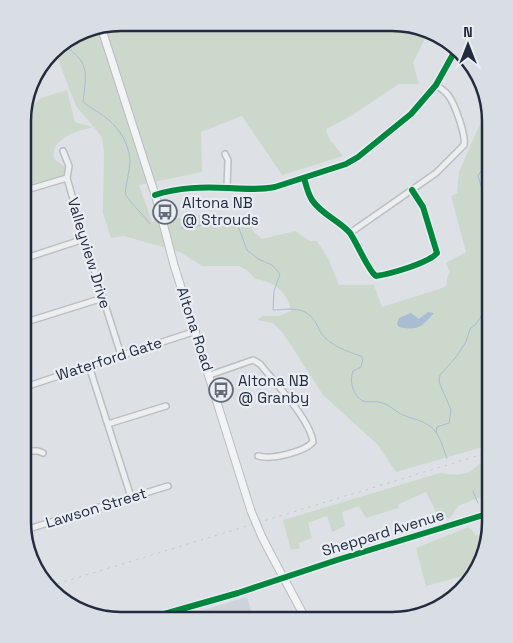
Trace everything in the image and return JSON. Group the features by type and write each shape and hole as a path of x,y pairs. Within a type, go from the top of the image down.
{"main road":[{"name":"Altona Road","path":"103,33 252,511 262,537 302,612"}],"street":[{"path":"155,195 176,189 227,188 262,190 346,164 358,158 411,114 436,84 444,70"},
{"path":"350,233 436,173 464,145 465,141 452,101 447,92 436,84"},
{"name":"Valleyview Drive","path":"63,151 69,166 67,178 84,239 121,355"},
{"path":"225,154 228,160 227,188"},
{"path":"31,189 67,178"},
{"path":"304,178 310,196 318,208 350,233 370,271 376,276 421,262 435,256 437,253 423,207 412,190"},
{"path":"31,256 84,239"},
{"path":"31,320 103,298"},
{"name":"Waterford Gate","path":"31,384 196,331"},
{"path":"210,375 253,360 260,364 294,407 312,434 313,442 308,447 276,457 265,458 258,456"},
{"path":"89,366 131,497"},
{"path":"108,424 166,406"},
{"path":"31,451 43,453"},
{"name":"Lawson Street","path":"32,528 168,486"},
{"name":"Sheppard Avenue","path":"171,612 482,516"}],"shaded area":[{"path":"121,31 392,31 415,34 425,38 413,63 419,84 399,84 351,116 326,129 330,140 343,156 282,175 242,116 201,132 202,172 139,185 152,222 211,213 247,219 254,232 262,239 295,231 310,241 317,241 328,258 339,285 374,285 382,307 445,287 450,272 446,263 466,252 451,196 457,193 459,172 482,119 482,447 396,472 378,445 323,395 283,333 273,323 257,320 263,316 279,316 291,311 287,298 279,289 268,282 255,279 247,270 239,266 202,266 180,252 124,236 111,238 103,213 104,152 102,137 76,106 58,58 76,43 92,36"},
{"path":"67,90 75,122 93,127 73,133 60,141 56,146 54,159 64,166 63,176 31,184 32,110 33,104 41,98"},
{"path":"482,462 482,497 458,506 450,518 440,520 426,492 399,504 398,508 366,518 359,506 342,512 345,526 332,532 327,516 308,523 312,538 299,543 300,548 291,550 283,520 440,473 462,474 472,470"},
{"path":"469,527 476,535 481,536 470,567 463,576 426,586 416,548"},
{"path":"247,597 252,612 197,612"}],"water":[{"path":"428,312 434,313 419,327 406,328 399,327 397,324 399,318 411,313 419,319"}],"waterway":[{"path":"68,49 78,57 84,69 83,102 110,121 126,143 130,163 125,194 150,224"},
{"path":"482,170 478,176 482,189"},
{"path":"181,228 233,221 238,226 247,250 258,259 272,265 280,274 274,291 273,310 293,309 305,312 313,319 321,333 329,341 361,356 363,359 361,367 353,371 351,379 357,396 365,402 383,403 403,415 428,425 437,434 447,458"},
{"path":"436,432 437,427 449,423 451,410 439,382 440,375 456,357 466,342 470,329 482,315"},
{"path":"473,491 478,503"}],"railway":[{"path":"57,584 482,454"}],"cycle path":[{"path":"155,195 191,188 263,189 275,187 346,164 358,157 411,114 436,85 444,70"},
{"path":"304,178 312,200 321,210 350,233 370,269 376,276 426,261 437,253 423,207 412,190"},
{"path":"171,612 238,593 482,515"}],"place":[{"name":"Altona NB @ Strouds","path":"165,212"},
{"name":"Altona NB @ Granby","path":"221,390"}]}
